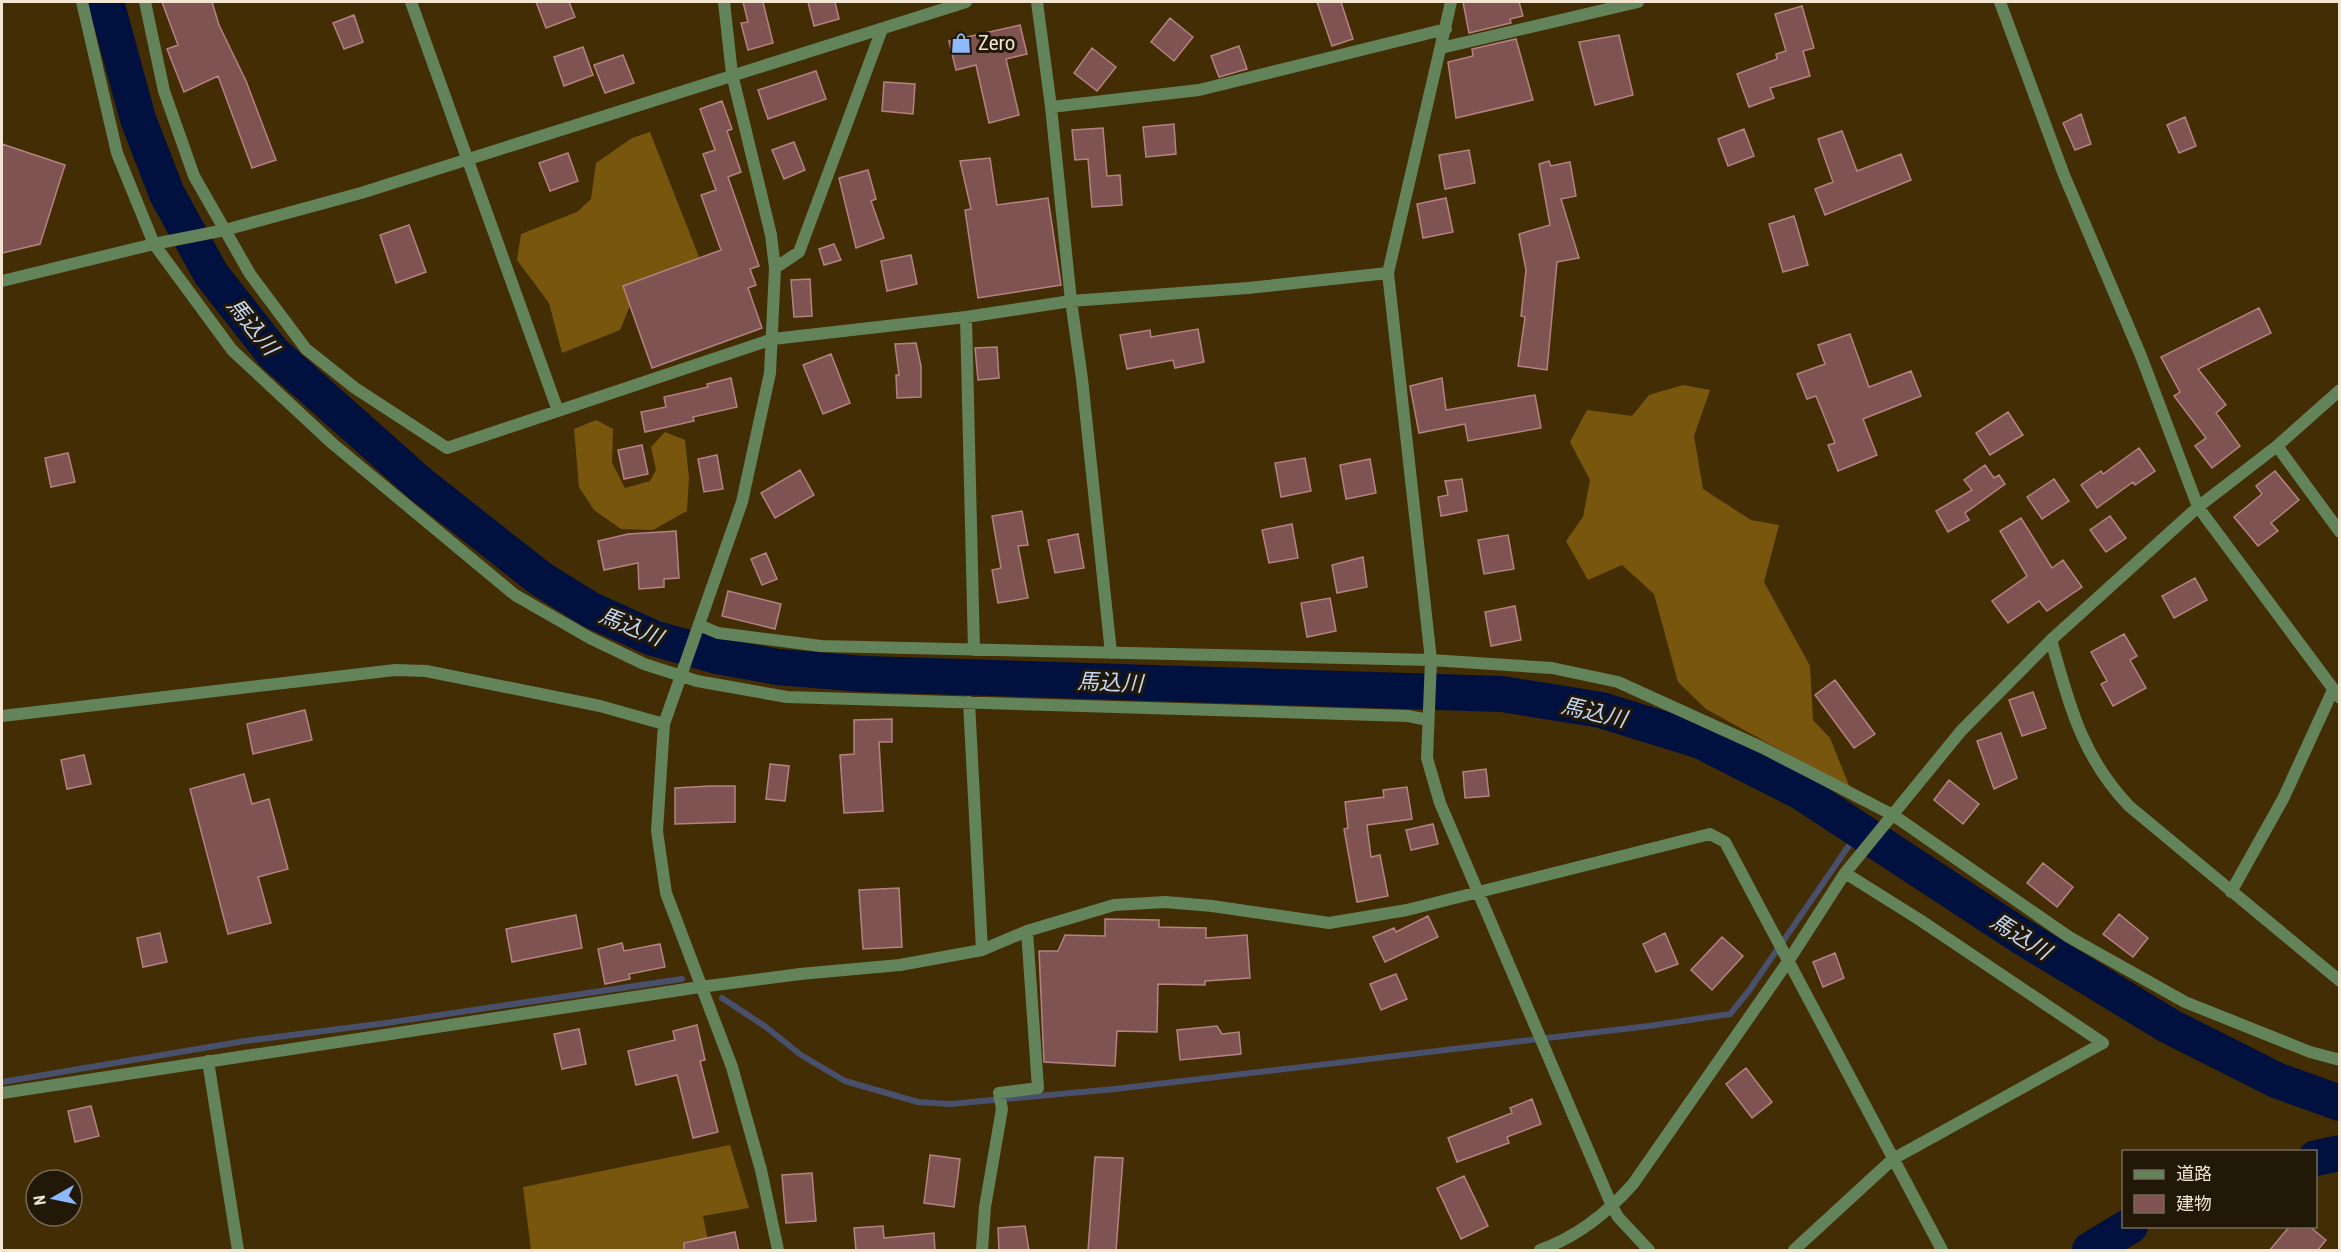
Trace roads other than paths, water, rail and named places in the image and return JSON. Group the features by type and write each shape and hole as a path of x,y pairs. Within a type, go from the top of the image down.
{"street":[{"path":"82,2 117,153 160,243 232,350 333,444 515,595 590,638 644,664 731,688 787,697 1428,718"},
{"path":"145,2 164,91 194,176 220,231 306,349 355,388 447,448 506,431 558,411 773,339 966,317 1071,301 1248,288 1388,273"},
{"path":"411,2 558,411"},
{"path":"724,2 732,74 771,235 775,268 773,339 770,373 742,502 664,724 657,831 666,893 732,1067 761,1170 777,1251"},
{"path":"2,281 220,231 361,194 732,74 882,29 953,4 966,2"},
{"path":"1036,2 1051,107 1111,653"},
{"path":"1451,2 1388,273 1431,660 1427,758 1440,803 1612,1206 1649,1251"},
{"path":"1441,48 1638,2"},
{"path":"2000,2 2064,175 2141,356 2198,507 2336,694 2283,799 2231,892"},
{"path":"775,268 799,252 882,29"},
{"path":"1051,107 1199,90 1446,30"},
{"path":"966,317 974,650"},
{"path":"1540,1251 1579,1231 1612,1206 1633,1184 1845,873 1960,731 2051,640 2198,507 2277,446 2340,390"},
{"path":"2277,446 2340,532"},
{"path":"699,625 718,633 821,646 1431,660 1552,668 1618,681 1761,747 1890,819 2069,937 2185,1002 2310,1052 2340,1060"},
{"path":"2051,640 2074,719 2099,771 2129,806 2340,981"},
{"path":"2,716 395,670 426,671 600,706 664,724"},
{"path":"969,702 982,950"},
{"path":"2,1093 700,987 800,974 900,965 982,950 1027,931 1114,905 1165,902 1329,923 1407,910 1710,834 1725,842 1942,1251"},
{"path":"1794,1251 1893,1159 2103,1043 1920,920 1845,873"},
{"path":"982,1251 985,1207 1002,1109 999,1093 1038,1088 1027,931"},
{"path":"208,1061 238,1251"}],"waterway":[{"name":"馬込川","path":"106,2 138,119 167,194 211,274 273,353 419,483 541,579 591,610 653,638 717,656 778,667 864,674 1502,694 1601,710 1701,741 1801,792 2019,935 2169,1026 2276,1080 2340,1103"},
{"path":"722,998 766,1027 801,1055 845,1081 918,1102 950,1104 1115,1089 1649,1026 1730,1014 1748,992 1859,831"},
{"path":"2,1082 245,1041 386,1023 682,979"},
{"path":"2317,1158 2340,1153"},
{"path":"2090,1250 2127,1228"}],"place":[{"name":"Zero","path":"961,43"}]}
